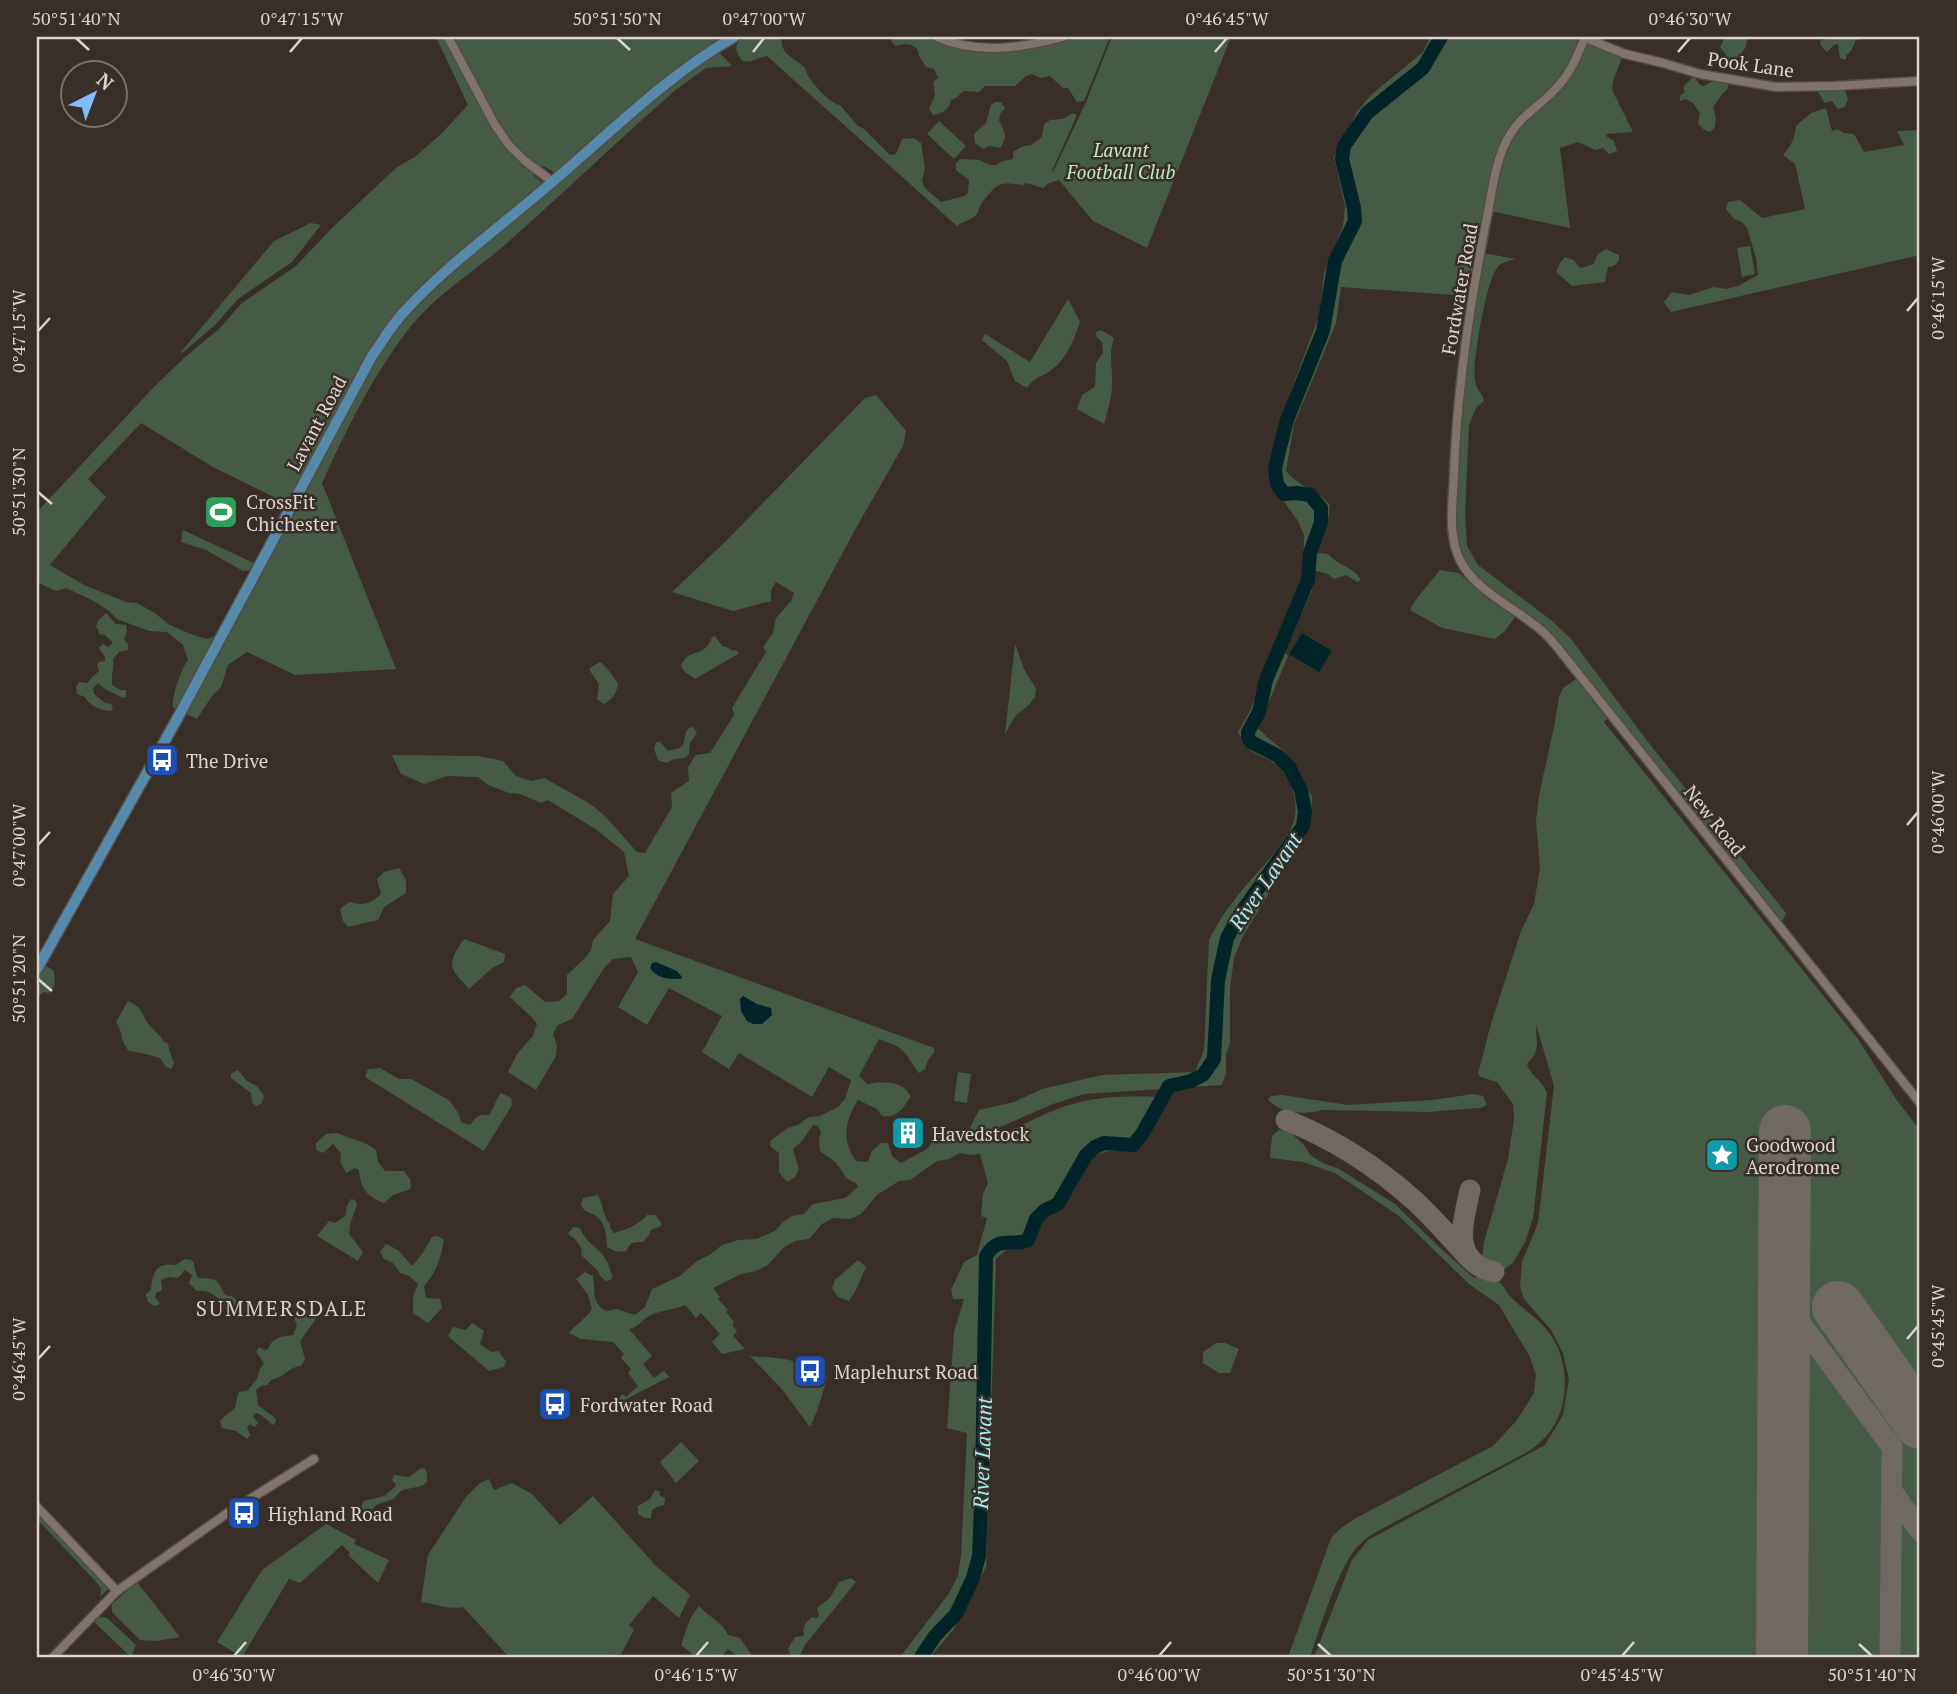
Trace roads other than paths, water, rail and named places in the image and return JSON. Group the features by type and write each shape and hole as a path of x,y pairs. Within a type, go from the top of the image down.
{"main road":[{"name":"Lavant Road","path":"37,969 169,734 372,356 401,315 419,296 672,80 707,53 734,37"}],"street":[{"path":"447,37 509,145 553,182"},
{"path":"937,37 950,43 1004,49 1063,37"},
{"name":"Pook Lane","path":"1584,37 1625,54 1700,74 1776,87 1920,81"},
{"name":"Fordwater Road","path":"1468,574 1454,546 1451,523 1457,409 1473,288 1494,172 1512,129 1559,86 1584,37"},
{"name":"New Road","path":"1468,574 1543,631 1920,1102"},
{"path":"53,1657 117,1591 226,1514 314,1459"},
{"path":"37,1507 117,1591"}],"water":[{"path":"1302,633 1332,651 1319,672 1289,654"},
{"path":"656,962 677,971 681,979 656,974 650,968 652,963"},
{"path":"743,996 771,1008 772,1015 762,1024 747,1021 741,1011 740,999"}],"waterway":[{"name":"River Lavant","path":"921,1657 935,1636 956,1614 973,1578 979,1556 986,1256 1000,1244 1028,1240 1036,1219 1045,1210 1058,1204 1086,1155 1104,1143 1133,1145 1169,1086 1203,1075 1214,1059 1218,980 1227,938 1240,914 1303,826 1305,812 1301,790 1289,767 1278,756 1251,742 1248,737 1259,712 1266,680 1308,580 1310,553 1321,522 1321,508 1310,495 1284,494 1277,484 1275,469 1287,420 1323,331 1335,261 1355,221 1342,159 1344,146 1367,113 1423,68 1441,37"}],"place":[{"name":"CrossFit Chichester","path":"221,512"},
{"name":"The Drive","path":"162,760"},
{"name":"Havedstock","path":"908,1133"},
{"name":"Goodwood Aerodrome","path":"1722,1155"},
{"name":"Maplehurst Road","path":"810,1371"},
{"name":"Fordwater Road","path":"555,1404"},
{"name":"Highland Road","path":"244,1513"}],"district":[{"name":"SUMMERSDALE","path":"282,1308"}],"park label":[{"name":"Lavant Football Club","path":"1121,160"}]}
